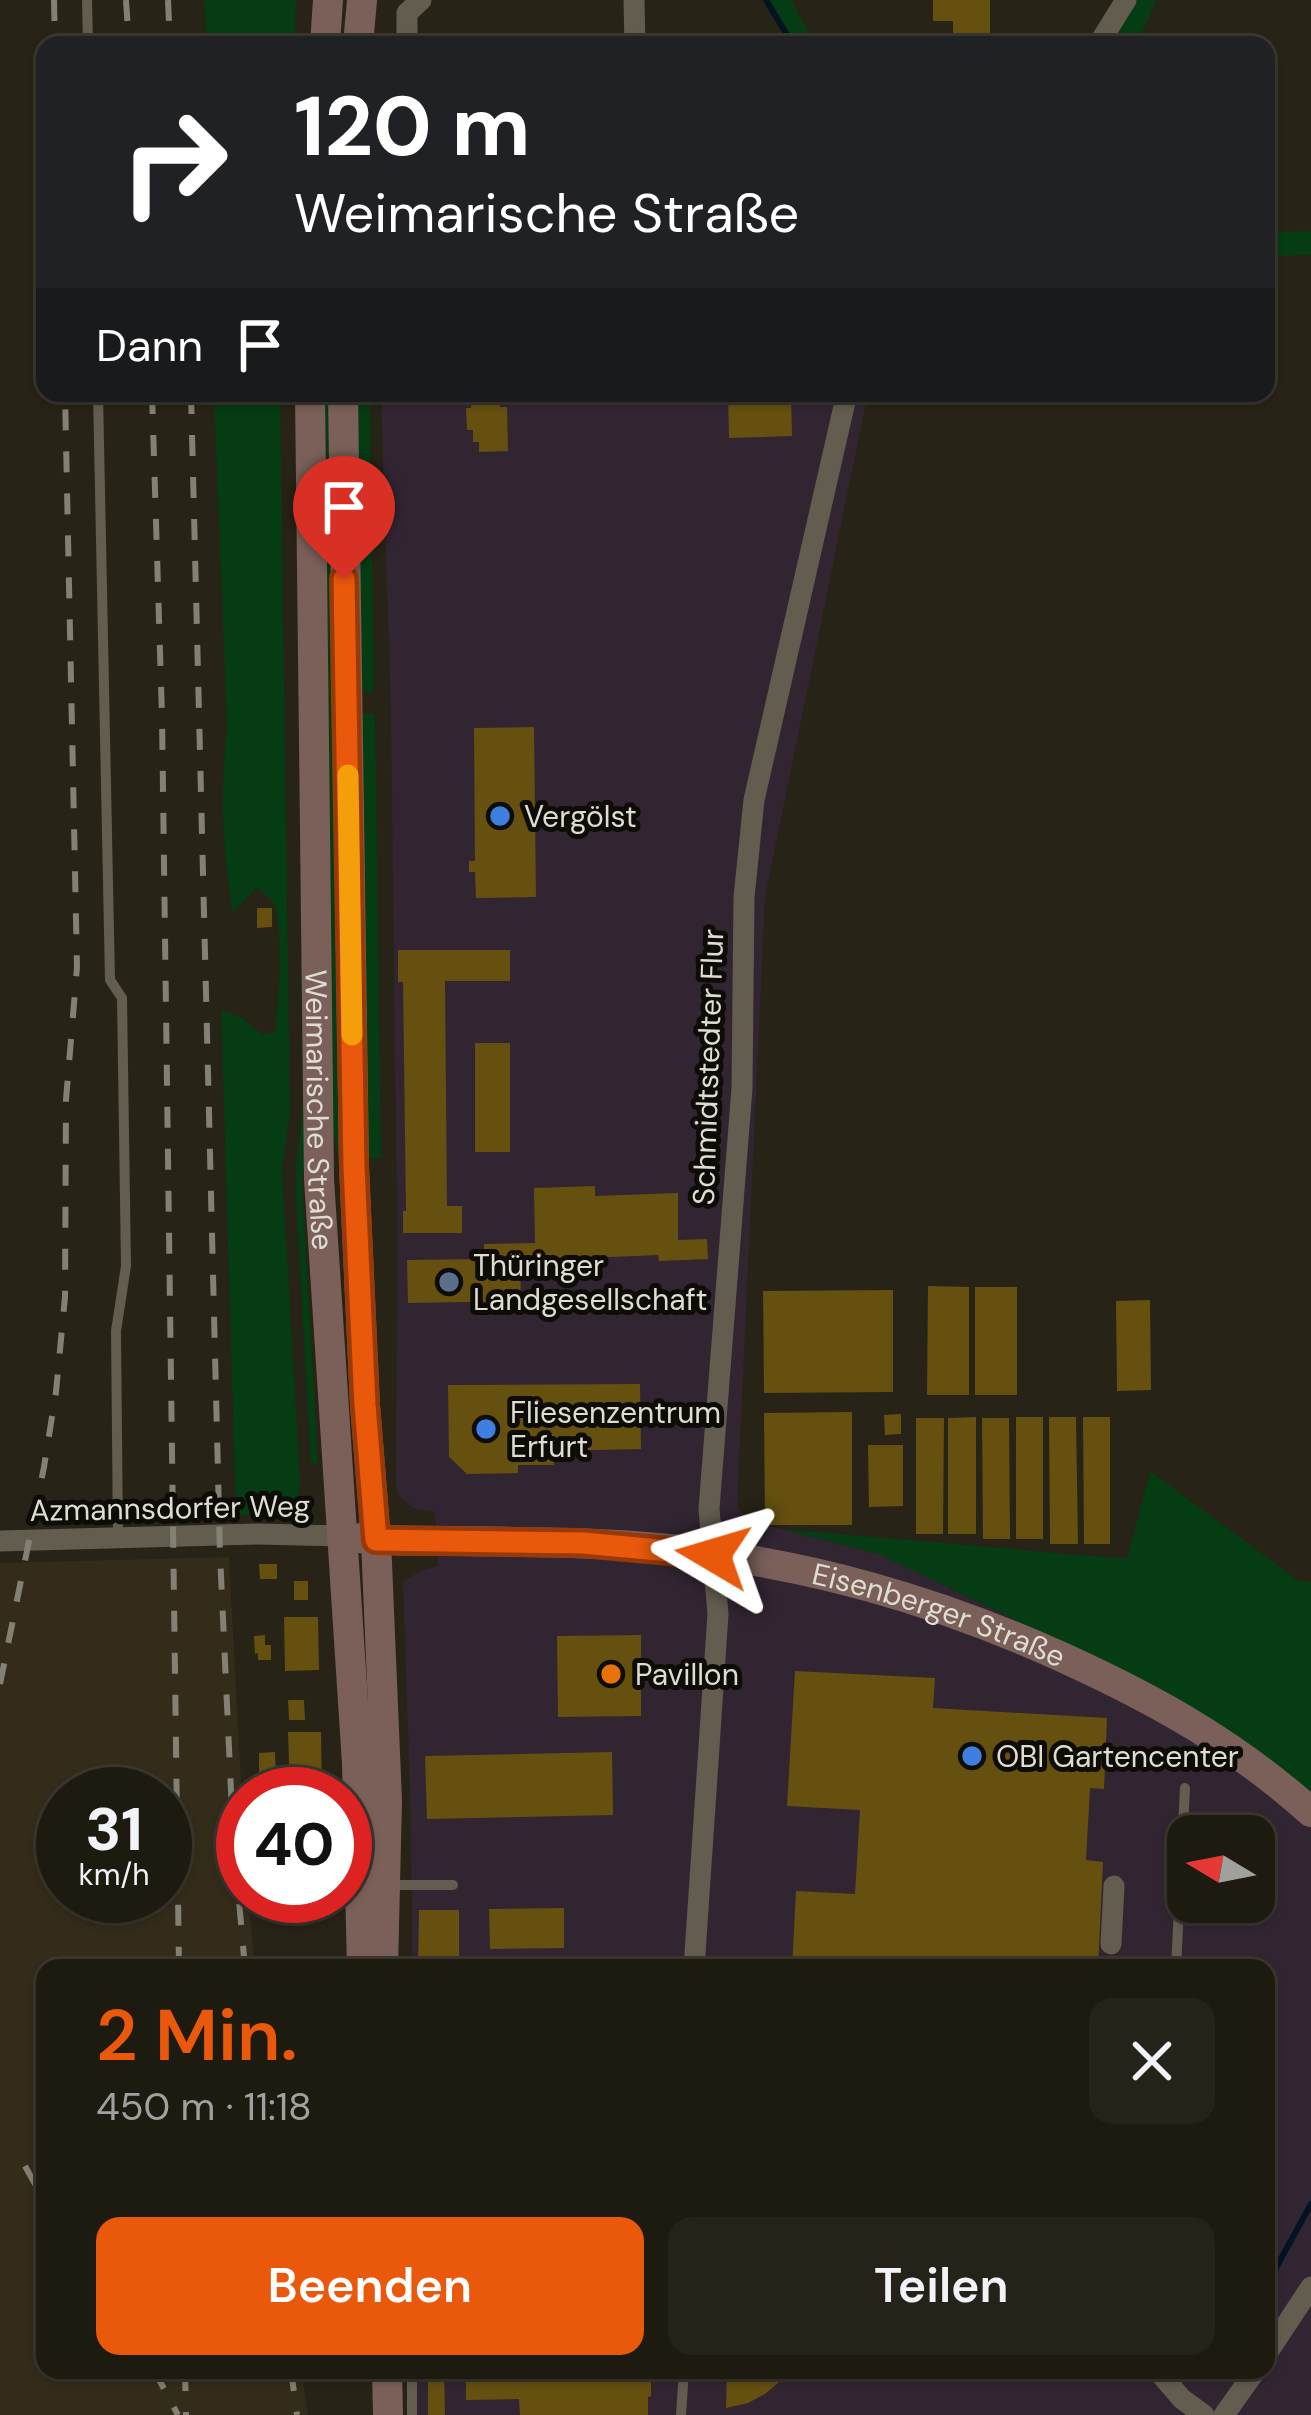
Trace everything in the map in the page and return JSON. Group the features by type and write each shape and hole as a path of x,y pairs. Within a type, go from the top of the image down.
{"main road":[{"path":"326,36 328,0"},
{"path":"359,36 362,0"},
{"name":"Weimarische Straße","path":"310,402 304,875 357,1763 362,1959"},
{"name":"Weimarische Straße","path":"343,402 354,1167 387,1801 383,1959"},
{"name":"Eisenberger Straße","path":"342,1536 583,1543 713,1555 854,1581 993,1626 1138,1692 1223,1741 1311,1812"},
{"path":"370,2379 370,2415"},
{"path":"387,2379 388,2415"}],"street":[{"path":"407,36 407,13 422,0"},
{"path":"634,0 635,36"},
{"path":"1104,36 1126,0"},
{"name":"Schmidtstedter Flur","path":"695,1959 718,1614 710,1509 742,1088 743,897 752,819 845,402"},
{"name":"Azmannsdorfer Weg","path":"0,1541 342,1536"},
{"path":"1111,1944 1114,1886"},
{"path":"1275,2341 1311,2287"},
{"path":"1165,2379 1204,2415"},
{"path":"1224,2415 1250,2379"}],"lane":[{"path":"87,0 88,36"},
{"path":"98,402 110,980 122,998 126,1266 116,1331 118,1538"},
{"path":"1175,1959 1184,1788"},
{"path":"385,1885 454,1885"},
{"path":"412,2379 412,2415"},
{"path":"682,2415 684,2379"}],"shaded area":[{"path":"381,402 866,402 765,897 737,1505 747,1519 879,1554 1071,1647 1311,1796 1311,2415 415,2415 413,2379 1275,2379 1275,1959 412,1959 403,1582 438,1566 435,1512 413,1508 396,1493 391,714"},
{"path":"229,1557 240,1767 216,1767 216,1923 251,1923 254,1959 36,1959 36,2379 302,2379 308,2415 0,2415 0,1563"}],"green space":[{"path":"204,0 296,0 294,36 206,36"},
{"path":"770,0 791,0 811,36 790,36"},
{"path":"1137,0 1157,0 1140,36 1115,36"},
{"path":"1311,231 1311,255 1275,256 1275,233"},
{"path":"214,402 280,402 290,1111 282,1171 300,1480 299,1497 272,1513 236,1516 221,1010 241,1017 263,1035 275,1032 280,943 276,909 256,888 233,913 223,798 227,728"},
{"path":"322,402 333,402 340,1168 333,1129"},
{"path":"353,402 370,402 374,691 363,692 358,686"},
{"path":"362,714 375,714 381,1158 365,1159"},
{"path":"307,884 309,1128 302,1181 318,1463 311,1464 296,1198 303,1103 300,885"},
{"path":"1150,1471 1299,1581 1311,1582 1311,1796 1071,1647 879,1554 780,1529 1127,1559"}],"building":[{"path":"933,0 990,0 990,36 953,36 953,21 933,21"},
{"path":"500,402 500,407 507,407 508,451 479,452 473,430 467,430 466,408"},
{"path":"728,402 791,402 792,436 729,438"},
{"path":"534,727 536,897 476,898 475,872 469,872 469,861 475,861 474,728"},
{"path":"257,908 272,908 272,927 257,928"},
{"path":"398,950 510,950 510,981 445,981 447,1206 462,1206 462,1233 403,1233 403,982 398,982"},
{"path":"475,1043 510,1043 510,1152 475,1152"},
{"path":"595,1186 595,1196 678,1193 678,1240 707,1239 708,1259 659,1261 658,1255 520,1261 521,1301 408,1303 407,1260 484,1259 484,1244 535,1243 534,1188"},
{"path":"928,1286 969,1287 969,1395 927,1395"},
{"path":"975,1287 1017,1287 1017,1395 975,1395"},
{"path":"893,1290 893,1392 764,1393 763,1291"},
{"path":"1150,1300 1151,1390 1117,1391 1116,1301"},
{"path":"640,1384 641,1449 554,1451 554,1465 518,1465 518,1473 467,1474 449,1457 448,1385"},
{"path":"852,1412 852,1525 765,1525 764,1413"},
{"path":"901,1414 901,1434 885,1435 884,1415"},
{"path":"976,1417 976,1534 948,1534 948,1418"},
{"path":"1016,1417 1043,1417 1043,1539 1016,1539"},
{"path":"1049,1417 1076,1417 1078,1544 1050,1544"},
{"path":"1083,1417 1110,1417 1110,1544 1084,1544"},
{"path":"916,1418 944,1418 943,1534 916,1534"},
{"path":"982,1418 1009,1418 1010,1539 983,1539"},
{"path":"868,1445 903,1445 903,1506 869,1507"},
{"path":"259,1564 277,1564 277,1579 260,1579"},
{"path":"294,1581 308,1581 308,1600 294,1600"},
{"path":"284,1617 318,1617 319,1670 285,1671"},
{"path":"265,1635 271,1660 258,1660 254,1636"},
{"path":"641,1635 641,1716 558,1717 557,1636"},
{"path":"795,1671 935,1678 933,1708 1107,1718 1104,1789 1090,1788 1086,1860 1103,1862 1098,1959 792,1959 796,1891 855,1894 860,1810 787,1806"},
{"path":"288,1700 304,1700 305,1720 289,1720"},
{"path":"288,1732 321,1732 322,1767 289,1767"},
{"path":"275,1752 276,1767 259,1767 259,1753"},
{"path":"612,1752 613,1815 427,1819 425,1756"},
{"path":"564,1908 564,1948 490,1949 489,1909"},
{"path":"419,1910 459,1910 459,1959 418,1959"},
{"path":"428,2379 444,2379 445,2415 428,2415"},
{"path":"466,2379 651,2379 648,2415 520,2415 519,2399 466,2400"},
{"path":"727,2379 782,2379 748,2403 726,2408"}],"waterway":[{"path":"766,0 788,36"},
{"path":"1275,2270 1311,2204"}],"railway":[{"path":"54,0 55,36"},
{"path":"126,0 128,36"},
{"path":"168,0 170,36"},
{"path":"0,1684 44,1467 65,1297 66,1100 77,967 65,402"},
{"path":"152,402 162,716 179,1959"},
{"path":"191,402 220,1554 233,1834 244,1959"},
{"path":"25,2166 36,2186"},
{"path":"159,2379 178,2415"},
{"path":"185,2379 186,2415"},
{"path":"292,2379 297,2415"}],"slow traffic":[{"path":"348,775 352,1035"}],"place":[{"name":"Vergölst","path":"500,816"},
{"name":"Thüringer Landgesellschaft","path":"449,1282"},
{"name":"Fliesenzentrum Erfurt","path":"486,1429"},
{"name":"Pavillon","path":"611,1674"},
{"name":"OBI Gartencenter","path":"972,1756"}],"route":[{"path":"344,579 354,1167 376,1540 583,1543 713,1555"}]}
